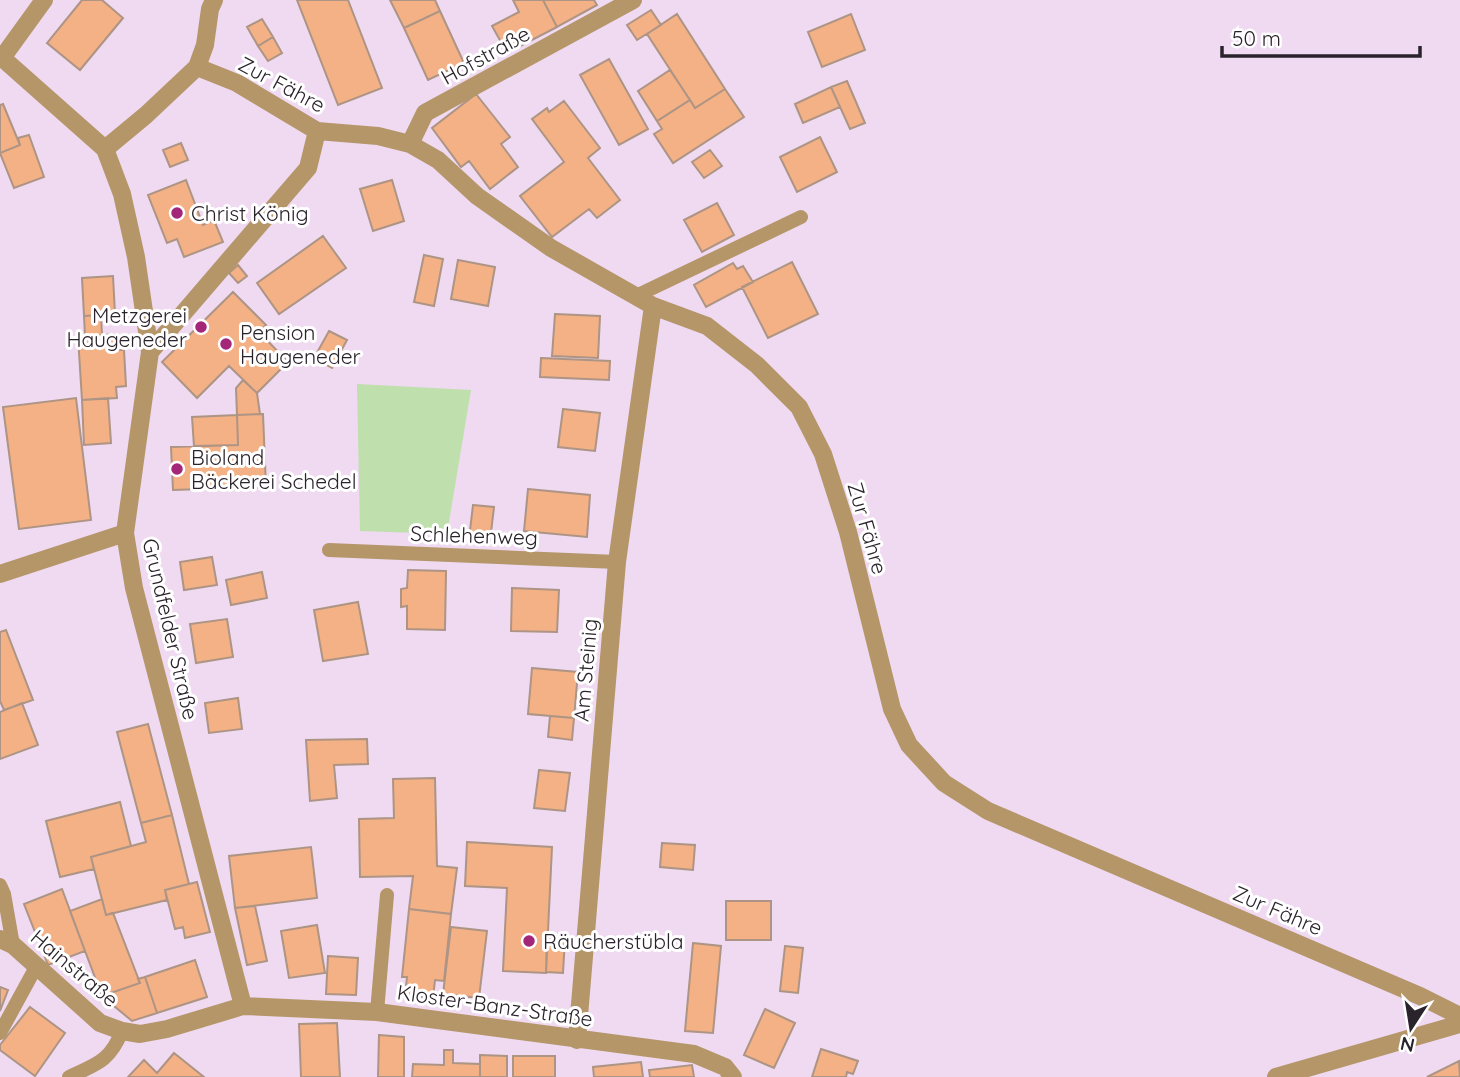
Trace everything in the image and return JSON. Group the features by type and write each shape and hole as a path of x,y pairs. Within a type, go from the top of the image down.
{"street":[{"path":"1,57 44,0"},
{"path":"105,149 146,116 197,67 205,45 210,9 214,0"},
{"name":"Hofstraße","path":"410,145 425,113 633,0"},
{"name":"Grundfelder Straße","path":"1,57 105,149 122,194 136,257 150,352 125,533 134,588 243,1006"},
{"name":"Zur Fähre","path":"197,67 237,83 317,131 378,135 410,145 438,160 477,196 551,248 653,306 707,326 757,366 799,407 823,454 848,532 892,709 909,745 944,783 988,811 1420,996 1460,1016"},
{"path":"150,352 307,168 317,131"},
{"name":"Am Steinig","path":"577,1040 617,562 653,306"},
{"path":"0,574 125,533"},
{"name":"Hainstraße","path":"7,942 100,1023 122,1031 139,1034 167,1029 243,1006"},
{"name":"Kloster-Banz-Straße","path":"243,1006 377,1012 694,1054 725,1067 733,1077"},
{"path":"1276,1077 1460,1024"}],"lane":[{"path":"636,296 801,217"},
{"name":"Schlehenweg","path":"329,550 617,562"},
{"path":"0,885 4,894 7,942"},
{"path":"377,1012 387,895"},
{"path":"0,1033 36,967"},
{"path":"69,1077 99,1063 115,1050 122,1031"}],"green space":[{"path":"357,384 471,390 447,534 360,531"}],"building":[{"path":"82,0 102,0 123,18 80,70 47,43"},
{"path":"297,0 348,0 382,88 338,105"},
{"path":"390,0 435,0 440,11 404,28"},
{"path":"513,0 543,0 557,27 507,53 492,26 519,12"},
{"path":"543,0 594,0 597,5 557,27"},
{"path":"651,10 661,25 637,40 627,25"},
{"path":"440,11 464,63 428,80 404,28"},
{"path":"677,14 725,89 695,108 647,34"},
{"path":"851,14 865,50 822,67 808,32"},
{"path":"262,19 273,37 258,46 247,27"},
{"path":"273,37 282,53 268,61 258,46"},
{"path":"609,59 648,129 619,145 580,75"},
{"path":"670,70 690,100 657,121 638,91"},
{"path":"847,81 865,123 850,129 831,87"},
{"path":"831,87 840,107 803,123 795,104"},
{"path":"725,89 744,117 673,163 654,134 662,129 657,121 690,100 695,108"},
{"path":"476,94 510,137 501,144 518,167 490,189 469,161 461,167 432,128"},
{"path":"564,101 600,148 588,158 620,200 597,218 589,209 552,237 520,196 564,162 532,119 547,108 549,112"},
{"path":"3,104 20,145 0,153 0,105"},
{"path":"29,135 44,177 14,188 0,153 20,145 18,138"},
{"path":"820,137 837,172 797,192 780,157"},
{"path":"181,143 188,160 170,167 163,150"},
{"path":"710,150 722,166 704,178 692,162"},
{"name":"Christ König","path":"186,180 203,225 214,220 223,242 184,257 177,239 167,243 148,195"},
{"path":"392,180 404,221 373,231 360,189"},
{"path":"717,203 734,235 702,252 684,220"},
{"path":"323,236 346,268 279,314 257,283"},
{"path":"424,255 443,259 434,306 414,302"},
{"path":"458,260 495,267 488,306 451,299"},
{"path":"792,262 818,314 768,338 742,287"},
{"path":"733,263 737,269 743,266 753,282 706,307 694,285"},
{"path":"238,265 247,276 238,283 229,273"},
{"path":"113,276 115,314 84,316 82,278"},
{"name":"Pension Haugeneder","path":"233,292 266,325 259,332 288,362 257,393 229,366 197,398 162,362"},
{"path":"555,314 600,316 598,358 552,356"},
{"path":"101,315 102,335 85,336 84,316"},
{"path":"329,331 347,340 332,368 314,358"},
{"path":"115,334 116,350 124,350 126,386 116,387 117,398 82,400 78,337"},
{"path":"541,358 610,361 609,380 540,377"},
{"path":"243,380 257,393 260,414 237,415 236,388"},
{"path":"76,398 91,520 19,529 3,407"},
{"path":"108,398 111,443 84,445 82,400"},
{"path":"563,409 600,413 595,451 558,447"},
{"path":"263,414 266,487 173,490 171,447 238,445 237,415"},
{"path":"237,415 238,445 194,446 192,417"},
{"path":"528,489 590,495 587,537 524,531"},
{"path":"473,505 494,507 490,541 469,539"},
{"path":"212,557 217,585 184,590 180,562"},
{"path":"408,570 446,571 445,630 407,629 407,606 401,607 401,589 407,588"},
{"path":"262,572 267,598 231,605 226,580"},
{"path":"512,588 559,590 557,632 511,631"},
{"path":"358,602 368,654 323,661 314,610"},
{"path":"227,619 233,657 196,663 190,624"},
{"path":"6,630 33,700 4,710 0,701 0,632"},
{"path":"532,668 578,672 574,718 528,714"},
{"path":"238,698 242,729 209,733 205,703"},
{"path":"22,703 38,745 0,759 0,712"},
{"path":"550,716 574,718 572,740 548,737"},
{"path":"148,724 172,815 141,823 117,732"},
{"path":"367,739 368,764 334,765 337,798 310,801 306,740"},
{"path":"539,770 570,773 565,811 534,808"},
{"path":"435,778 437,866 457,868 451,914 409,909 413,876 360,877 359,819 394,818 393,779"},
{"path":"120,802 131,846 91,857 94,869 60,877 46,821"},
{"path":"172,815 189,884 165,890 167,900 106,915 91,857 146,842 141,823"},
{"path":"467,842 552,847 546,973 503,971 507,888 465,886"},
{"path":"662,843 695,845 693,870 660,867"},
{"path":"311,847 317,898 235,908 229,856"},
{"path":"197,882 210,932 185,938 183,927 175,929 165,890"},
{"path":"62,889 85,951 48,965 24,904"},
{"path":"102,899 106,915 113,913 140,983 102,996 70,911"},
{"path":"726,901 771,901 771,940 726,940"},
{"path":"255,906 267,961 247,965 235,908"},
{"path":"409,909 451,914 444,981 435,980 433,998 405,995 407,977 402,977"},
{"path":"317,925 325,973 289,978 281,931"},
{"path":"451,927 487,931 479,998 443,994"},
{"path":"547,937 565,938 563,973 546,972"},
{"path":"693,943 721,946 713,1033 685,1031"},
{"path":"785,946 803,948 798,993 780,991"},
{"path":"328,956 358,958 356,995 326,994"},
{"path":"195,960 207,997 157,1013 145,977"},
{"path":"145,977 157,1013 132,1021 102,996 140,983 138,979"},
{"path":"0,987 8,990 0,1011"},
{"path":"30,1007 65,1033 35,1076 0,1050 0,1045"},
{"path":"765,1009 795,1023 774,1068 744,1055"},
{"path":"337,1023 340,1077 301,1077 299,1024"},
{"path":"379,1035 404,1037 404,1077 378,1077"},
{"path":"821,1049 858,1061 853,1074 847,1072 846,1077 812,1077"},
{"path":"444,1050 453,1050 453,1063 480,1064 480,1077 412,1077 413,1064 444,1065"},
{"path":"174,1053 204,1077 128,1077 144,1060 157,1073"},
{"path":"480,1055 507,1056 507,1077 480,1077"},
{"path":"513,1056 555,1056 555,1077 513,1077"},
{"path":"1459,1061 1460,1077 1427,1077"},
{"path":"641,1062 643,1077 594,1077 593,1067"},
{"path":"692,1065 694,1077 650,1077 649,1070"}],"place":[{"name":"Christ König","path":"177,213"},
{"name":"Metzgerei Haugeneder","path":"201,327"},
{"name":"Pension Haugeneder","path":"226,344"},
{"name":"Bioland Bäckerei Schedel","path":"177,469"},
{"name":"Räucherstübla","path":"529,941"}]}
